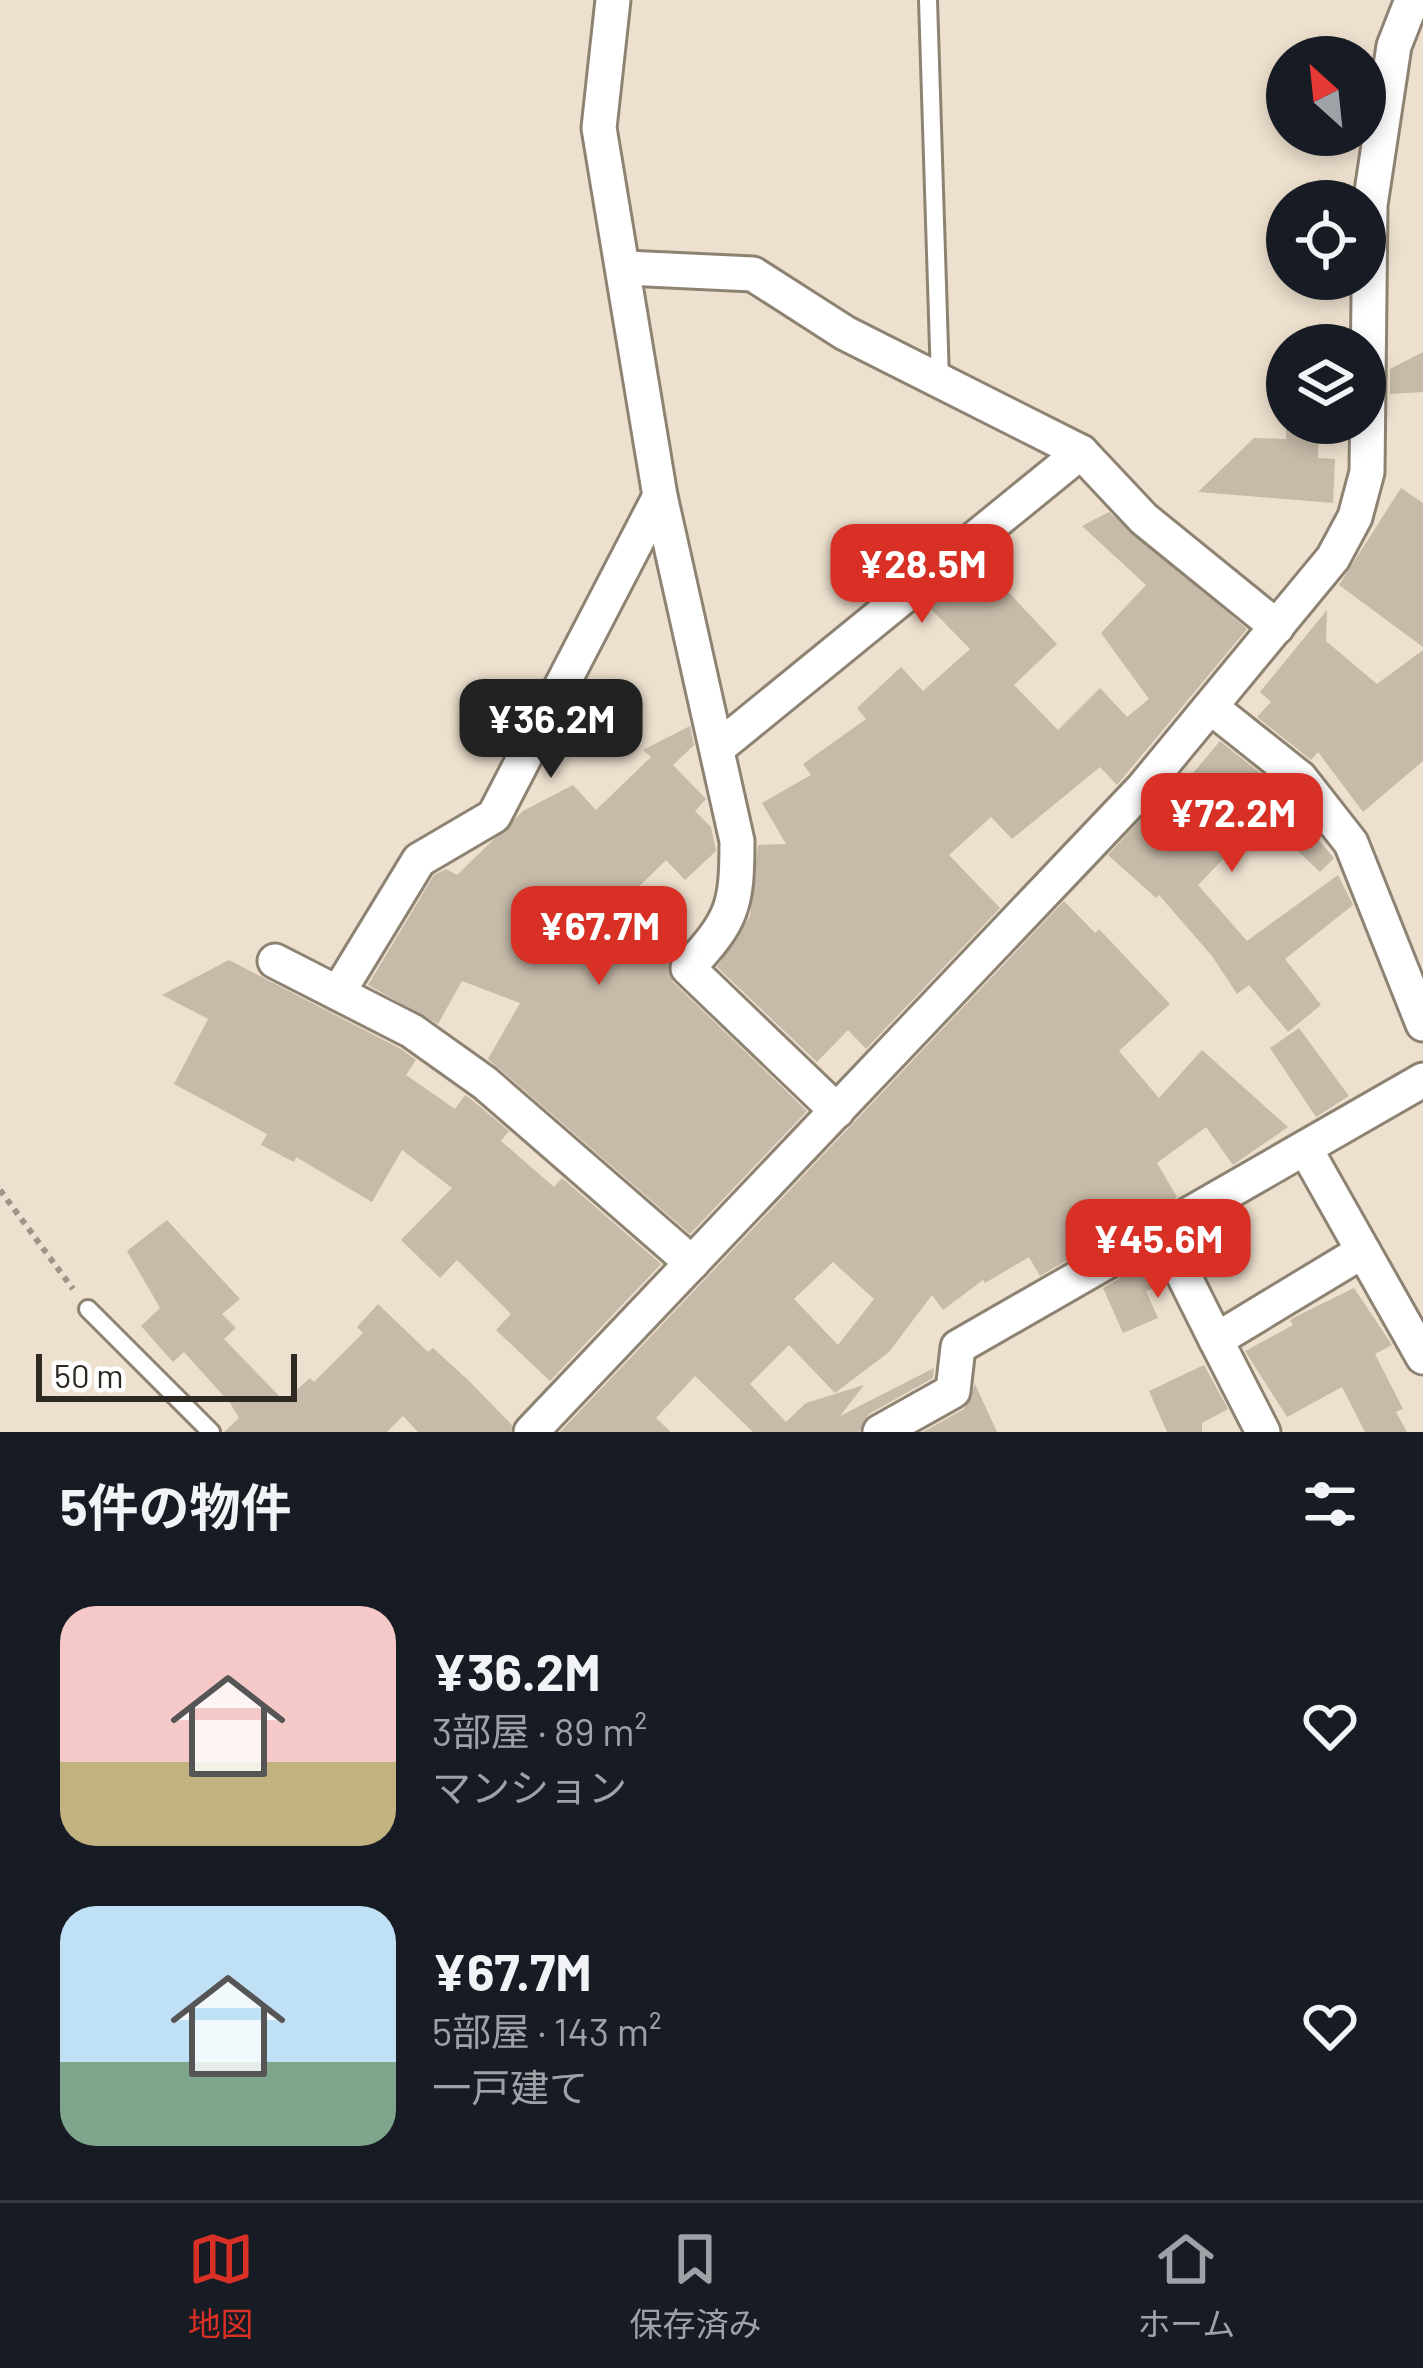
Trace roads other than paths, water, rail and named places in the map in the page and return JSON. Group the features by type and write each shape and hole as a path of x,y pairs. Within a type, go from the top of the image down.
{"street":[{"path":"613,0 599,128 661,496 737,841 737,896 728,926 688,968 837,1111"},
{"path":"531,1432 1212,708 1333,558 1355,517 1367,472 1370,205 1394,46 1412,0"},
{"path":"626,268 753,274 845,333 1081,452 1144,519 1277,628"},
{"path":"719,747 1081,452"},
{"path":"338,993 419,860 494,815 661,496"},
{"path":"1212,708 1300,778 1351,843 1423,1024"},
{"path":"275,961 412,1031 485,1082 692,1263"},
{"path":"880,1432 953,1390 958,1347 1423,1080"},
{"path":"1305,1148 1423,1357"},
{"path":"1161,1231 1263,1432"},
{"path":"1216,1340 1363,1251"}],"lane":[{"path":"928,0 940,380"},
{"path":"88,1309 211,1432"}]}
